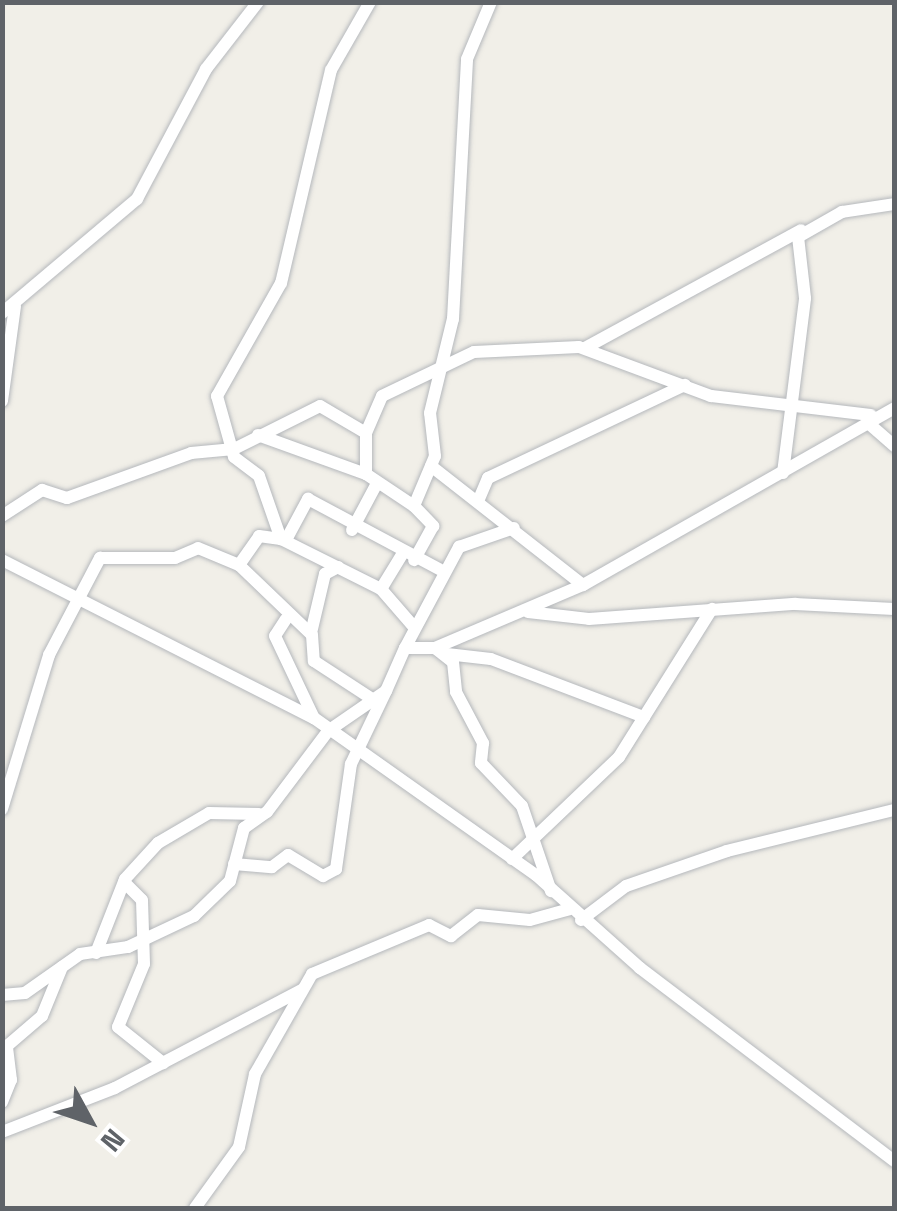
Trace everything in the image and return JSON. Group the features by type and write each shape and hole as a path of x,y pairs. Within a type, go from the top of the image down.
{"street":[{"path":"2,401 9,310 137,199 206,69 258,2"},
{"path":"283,540 259,476 234,449 217,386 282,283 331,70 370,2"},
{"path":"414,506 431,466 439,374 453,314 454,168 467,59 491,2"},
{"path":"585,348 804,228 894,204"},
{"path":"783,473 805,298 796,244 804,228"},
{"path":"366,474 366,433 387,391 439,374 467,354 585,348 684,385 870,419 894,446"},
{"path":"479,499 488,478 684,385"},
{"path":"2,516 42,490 66,498 191,453 234,449 252,436 320,406 366,433"},
{"path":"441,651 583,586 894,408"},
{"path":"252,436 270,434 366,474 376,485 414,506 434,526 381,589"},
{"path":"431,466 479,499 583,586"},
{"path":"352,530 376,485"},
{"path":"283,540 308,499 352,530 440,569"},
{"path":"234,864 272,867 288,855 323,876 336,870 357,749 440,569 460,546 514,528"},
{"path":"238,566 258,536 283,540 381,589 413,626"},
{"path":"2,809 49,655 100,558 175,558 198,548 238,566 286,618 310,633"},
{"path":"2,560 314,718 512,859 576,914 894,1161"},
{"path":"338,567 326,572 310,633 314,660 372,699"},
{"path":"524,612 589,618 712,609 894,609"},
{"path":"512,859 610,768 712,609"},
{"path":"286,618 275,636 314,718"},
{"path":"405,648 491,659 644,717"},
{"path":"441,651 484,743 481,762 522,806 552,893"},
{"path":"2,994 25,993 62,965 192,918 234,864 240,836 328,731 386,691"},
{"path":"2,1132 163,1064 304,988 346,954 429,925 451,936 478,915 530,920 576,914 630,885 894,810"},
{"path":"96,953 124,882 158,842 198,817 259,814"},
{"path":"124,882 142,900 139,938 144,964 118,1027 163,1064"},
{"path":"2,1102 12,1080 7,1046 42,1016 62,965"},
{"path":"195,1208 239,1147 255,1074 304,988"}]}
